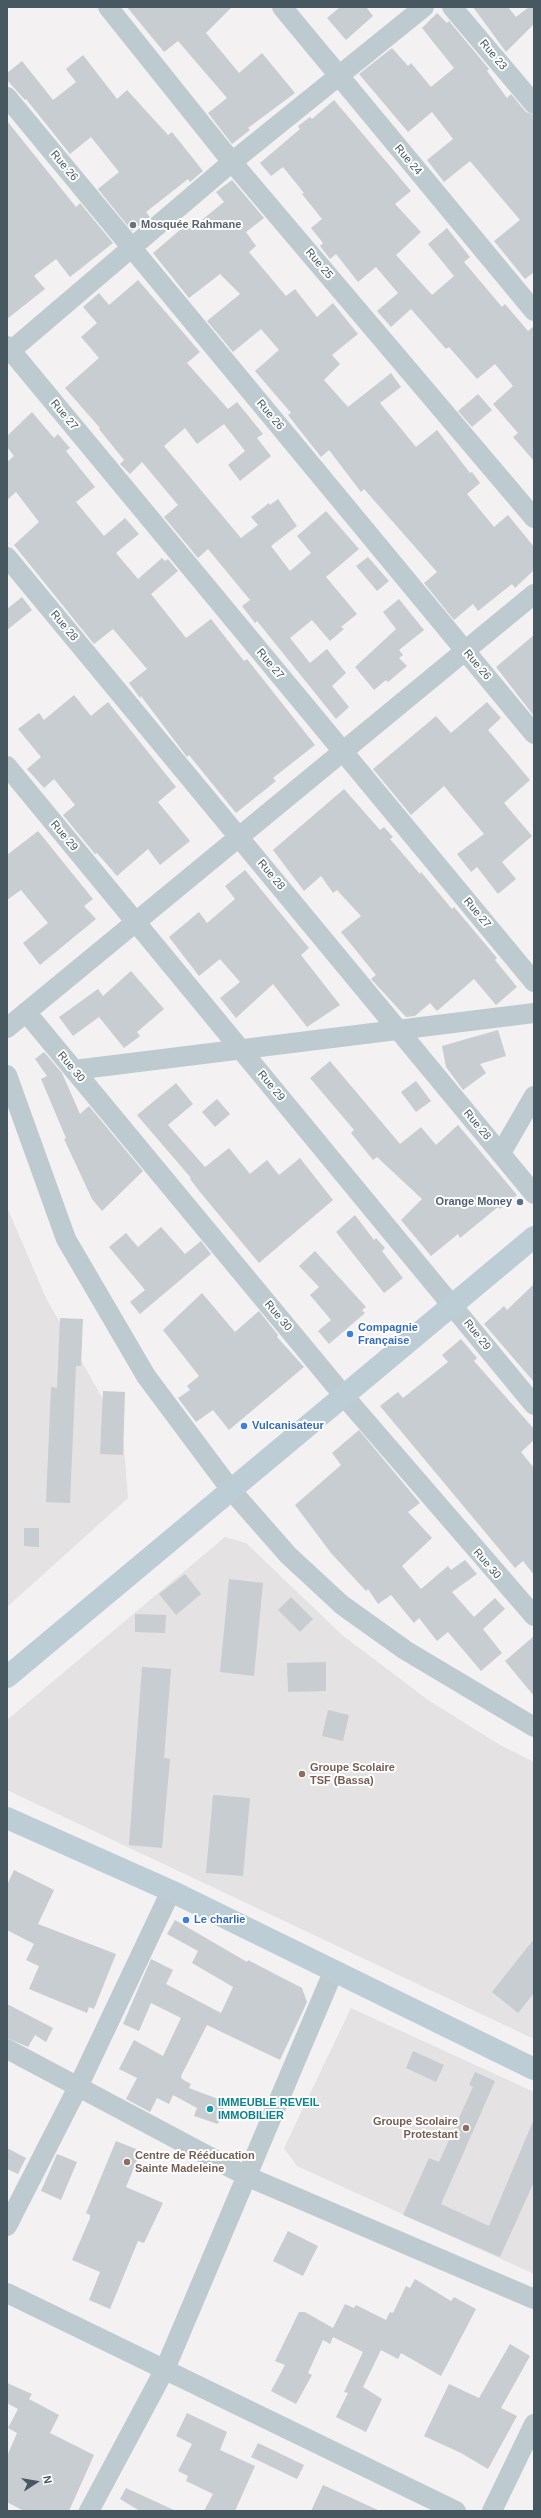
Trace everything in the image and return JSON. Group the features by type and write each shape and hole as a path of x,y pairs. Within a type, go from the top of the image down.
{"main road":[{"path":"7,1677 534,1237"},
{"path":"7,1818 171,1891 534,2069"}],"street":[{"name":"Rue 25","path":"108,7 232,162 534,518"},
{"name":"Rue 24","path":"282,7 534,311"},
{"path":"8,350 133,249 232,162 337,75 424,7"},
{"name":"Rue 23","path":"452,7 534,104"},
{"name":"Rue 26","path":"7,97 534,734"},
{"name":"Rue 27","path":"8,350 534,982"},
{"name":"Rue 28","path":"7,557 534,1194"},
{"path":"7,1028 534,594"},
{"name":"Rue 29","path":"7,766 534,1405"},
{"name":"Rue 30","path":"26,1012 344,1396 534,1616"},
{"path":"74,1070 534,1013"},
{"path":"7,1075 66,1239 146,1376 231,1490 288,1555 342,1605 405,1650 534,1727"},
{"path":"501,1153 534,1096"},
{"path":"7,2226 78,2087 171,1891"},
{"path":"88,2511 166,2368 334,1970"},
{"path":"7,2049 246,2176 534,2300"},
{"path":"7,2293 166,2368 456,2511"},
{"path":"492,2511 534,2424"}],"shaded area":[{"path":"7,1207 46,1298 123,1435 128,1498 7,1607"},
{"path":"225,1537 246,1543 342,1635 428,1700 500,1745 534,1762 534,2039 7,1790 7,1720"},
{"path":"351,2008 534,2092 534,2274 297,2166 284,2148"}],"building":[{"path":"127,7 232,7 206,33 239,73 262,53 295,93 248,128 250,130 232,144 208,113 227,98 178,41 164,52"},
{"path":"340,7 366,7 373,16 346,40 327,18"},
{"path":"473,7 508,7 516,17 529,7 534,7 534,24 506,52"},
{"path":"437,13 447,23 449,21 489,69 487,71 507,98 511,94 526,112 534,115 534,272 525,279 494,241 520,220 470,161 444,182 427,160 453,139 432,112 408,132 359,74 392,48 408,66 411,63 431,87 454,68 422,28"},
{"path":"83,55 117,99 127,90 168,135 172,132 203,171 190,182 188,179 146,212 150,217 132,231 98,189 119,172 91,137 70,154 26,99 25,100 7,80 7,73 22,61 53,100 76,82 66,69"},
{"path":"334,100 411,191 395,204 421,232 396,255 432,295 454,276 428,244 447,228 470,257 464,262 502,307 505,304 528,331 534,326 534,461 513,437 518,433 493,404 513,386 495,364 477,379 449,347 446,349 411,309 391,327 377,311 398,293 376,267 358,282 336,254 330,259 320,246 323,243 311,228 322,219 302,194 304,193 283,167 271,176 260,163 300,129 298,126 310,117 312,119"},
{"path":"7,121 76,207 80,203 113,243 70,277 56,259 34,276 45,289 7,319"},
{"path":"232,180 264,218 246,232 256,246 249,252 286,296 295,289 317,317 333,303 358,334 332,355 340,364 324,380 348,407 391,373 401,387 380,403 416,447 437,430 470,473 472,472 480,483 467,494 494,527 508,515 534,547 534,570 515,588 512,584 478,611 473,604 454,620 424,583 437,572 364,489 361,492 329,450 321,457 288,415 291,413 255,371 279,350 261,329 233,352 207,321 240,294 220,274 189,298 153,253 194,218 198,223 224,202 216,192"},
{"path":"138,280 200,352 187,363 228,409 237,402 263,434 257,438 271,456 240,481 228,465 245,451 224,424 197,444 185,428 164,446 241,538 258,525 251,517 269,503 270,505 278,499 297,526 271,546 290,571 311,553 297,536 326,511 359,549 326,577 357,614 341,627 344,629 330,641 312,620 290,638 310,663 327,649 346,673 332,686 349,707 336,719 257,621 255,623 242,606 250,600 208,549 198,558 164,517 178,505 142,462 130,474 120,464 124,460 99,429 100,428 65,388 99,358 81,337 97,323 83,307 99,293 109,305"},
{"path":"478,394 492,410 472,427 458,411"},
{"path":"32,412 54,438 58,434 70,448 66,451 95,487 76,502 104,536 125,518 139,534 116,553 138,579 162,558 165,561 168,559 178,571 151,594 186,638 211,619 244,661 247,659 315,745 273,778 276,781 236,813 189,755 187,757 141,696 140,698 129,683 147,669 113,629 94,644 14,545 39,522 16,492 7,500 7,462 14,456 7,447 7,436"},
{"path":"368,557 389,581 377,591 356,566"},
{"path":"22,597 32,610 7,630 7,609"},
{"path":"399,599 424,630 399,650 403,655 399,658 407,666 388,682 386,680 374,690 355,667 396,629 383,612"},
{"path":"534,635 534,716 496,667"},
{"path":"74,695 91,716 108,702 176,787 158,802 190,841 160,865 148,849 117,876 97,853 95,854 63,815 75,805 54,779 44,788 27,769 41,757 18,729 39,713 44,720"},
{"path":"487,702 501,718 488,730 530,780 504,803 532,836 502,862 516,879 498,894 477,867 471,872 457,854 484,834 444,786 411,815 373,769 436,716 451,733"},
{"path":"344,789 380,830 384,827 393,837 390,839 420,874 421,872 452,909 454,907 497,958 495,960 517,987 496,1005 474,979 437,1011 430,1003 415,1016 406,1017 371,979 376,975 341,932 361,916 337,890 333,893 321,876 304,891 273,850"},
{"path":"38,831 93,899 84,906 96,919 40,965 23,943 48,923 21,890 7,900 7,855"},
{"path":"245,870 309,948 301,955 340,1005 307,1027 273,984 236,1018 220,998 240,982 220,959 199,976 169,937 199,912 207,923 235,899 225,886"},
{"path":"131,971 164,1009 137,1032 140,1036 124,1048 99,1017 73,1036 59,1017 98,989 103,996"},
{"path":"498,1030 506,1056 480,1064 486,1073 463,1090 446,1067 442,1046"},
{"path":"44,1052 62,1073 80,1114 89,1106 143,1171 102,1211 92,1199 64,1139 66,1138 41,1079 47,1076 35,1059"},
{"path":"330,1061 400,1144 421,1127 436,1145 458,1125 517,1195 500,1209 498,1207 460,1238 458,1234 431,1256 401,1220 422,1199 377,1157 373,1160 351,1133 354,1130 310,1078"},
{"path":"416,1081 431,1101 416,1112 401,1092"},
{"path":"176,1083 193,1104 168,1125 205,1167 229,1148 250,1174 267,1160 279,1175 300,1158 333,1200 259,1263 200,1192 190,1179 191,1178 137,1115"},
{"path":"217,1099 230,1114 215,1127 202,1112"},
{"path":"355,1215 374,1240 376,1238 385,1248 382,1251 403,1278 384,1293 336,1232"},
{"path":"161,1227 185,1254 201,1241 211,1254 140,1314 130,1302 145,1290 109,1247 126,1233 138,1247"},
{"path":"315,1251 366,1307 362,1310 365,1313 329,1344 318,1331 331,1320 310,1295 319,1287 299,1266"},
{"path":"534,1284 534,1382 484,1324 504,1306 507,1310"},
{"path":"202,1293 235,1332 259,1311 278,1335 277,1337 304,1367 229,1430 213,1410 196,1422 178,1398 190,1390 187,1386 199,1376 163,1330"},
{"path":"60,1318 83,1319 81,1366 76,1366 70,1503 46,1502 51,1387 57,1388"},
{"path":"461,1339 477,1358 474,1361 534,1429 534,1440 521,1452 534,1468 534,1575 523,1561 515,1568 380,1406 398,1392 403,1398 448,1362 442,1355"},
{"path":"103,1391 125,1392 123,1455 100,1454"},
{"path":"359,1430 420,1503 408,1512 432,1538 402,1566 421,1589 448,1566 451,1570 465,1560 477,1574 452,1592 474,1617 495,1598 505,1609 483,1629 502,1653 481,1671 448,1632 437,1641 419,1618 414,1623 391,1595 378,1604 368,1589 366,1591 331,1553 295,1505 341,1465 332,1453"},
{"path":"24,1528 39,1528 39,1547 24,1546"},
{"path":"185,1574 201,1594 176,1615 159,1594"},
{"path":"229,1579 263,1583 254,1676 220,1672"},
{"path":"291,1597 313,1619 300,1632 278,1610"},
{"path":"135,1614 166,1615 165,1633 135,1632"},
{"path":"534,1636 534,1696 505,1661"},
{"path":"326,1662 326,1691 288,1692 287,1663"},
{"path":"142,1667 171,1669 164,1758 170,1759 162,1848 129,1845"},
{"path":"328,1710 349,1715 343,1741 322,1736"},
{"path":"213,1795 250,1798 243,1876 206,1873"},
{"path":"14,1870 54,1890 38,1924 116,1954 94,2009 89,2007 87,2013 29,1989 39,1966 26,1960 34,1944 7,1930 7,1885"},
{"path":"175,1920 247,1962 248,1960 302,1988 307,2002 280,2060 207,2025 181,2076 182,2079 191,2084 189,2088 226,2102 218,2124 194,2116 197,2108 173,2095 169,2104 157,2098 150,2112 126,2099 137,2078 119,2069 134,2040 163,2056 181,2018 151,2003 139,2031 123,2024 151,1959 173,1970 166,1984 221,2013 233,1987 192,1963 198,1951 167,1934"},
{"path":"534,1939 534,1993 518,2013 492,1992"},
{"path":"7,2004 53,2028 46,2042 35,2035 28,2047 7,2038"},
{"path":"413,2051 444,2065 436,2082 406,2068"},
{"path":"475,2072 495,2081 441,2204 489,2226 534,2119 534,2182 500,2257 403,2215 429,2158 439,2162 473,2087 469,2085"},
{"path":"116,2141 141,2151 126,2187 163,2203 144,2243 138,2241 110,2309 89,2300 100,2272 72,2260 90,2218 90,2215 86,2213"},
{"path":"7,2148 26,2158 18,2174 7,2169"},
{"path":"57,2154 77,2162 61,2200 41,2191"},
{"path":"288,2231 318,2246 303,2276 273,2261"},
{"path":"415,2279 451,2301 454,2297 476,2309 441,2376 401,2353 398,2359 381,2350 363,2387 382,2399 366,2432 336,2417 348,2393 344,2392 363,2352 333,2337 330,2344 323,2340 308,2373 312,2375 296,2404 271,2391 285,2365 275,2361 299,2312 305,2312 333,2328 345,2304 354,2308 356,2305 386,2320 390,2312 393,2313 406,2286 410,2288"},
{"path":"510,2344 530,2356 501,2408 517,2416 488,2469 461,2453 424,2436 449,2384 479,2398"},
{"path":"7,2383 32,2394 29,2399 59,2415 50,2433 94,2455 69,2511 24,2511 7,2502 7,2456 17,2433 8,2428 18,2409 7,2403"},
{"path":"187,2413 227,2432 220,2450 255,2466 235,2511 204,2511 213,2494 186,2481 188,2476 178,2471 192,2444 176,2436"},
{"path":"258,2443 304,2465 297,2479 251,2457"},
{"path":"323,2485 380,2511 311,2511"},
{"path":"126,2488 176,2511 140,2511 120,2499"}],"place":[{"name":"Mosquée Rahmane","path":"133,225"},
{"name":"Orange Money","path":"520,1202"},
{"name":"Compagnie Française","path":"350,1334"},
{"name":"Vulcanisateur","path":"244,1426"},
{"name":"Groupe Scolaire TSF (Bassa)","path":"302,1774"},
{"name":"Le charlie","path":"186,1920"},
{"name":"IMMEUBLE REVEIL IMMOBILIER","path":"210,2109"},
{"name":"Groupe Scolaire Protestant","path":"466,2128"},
{"name":"Centre de Rééducation Sainte Madeleine","path":"127,2162"}]}
